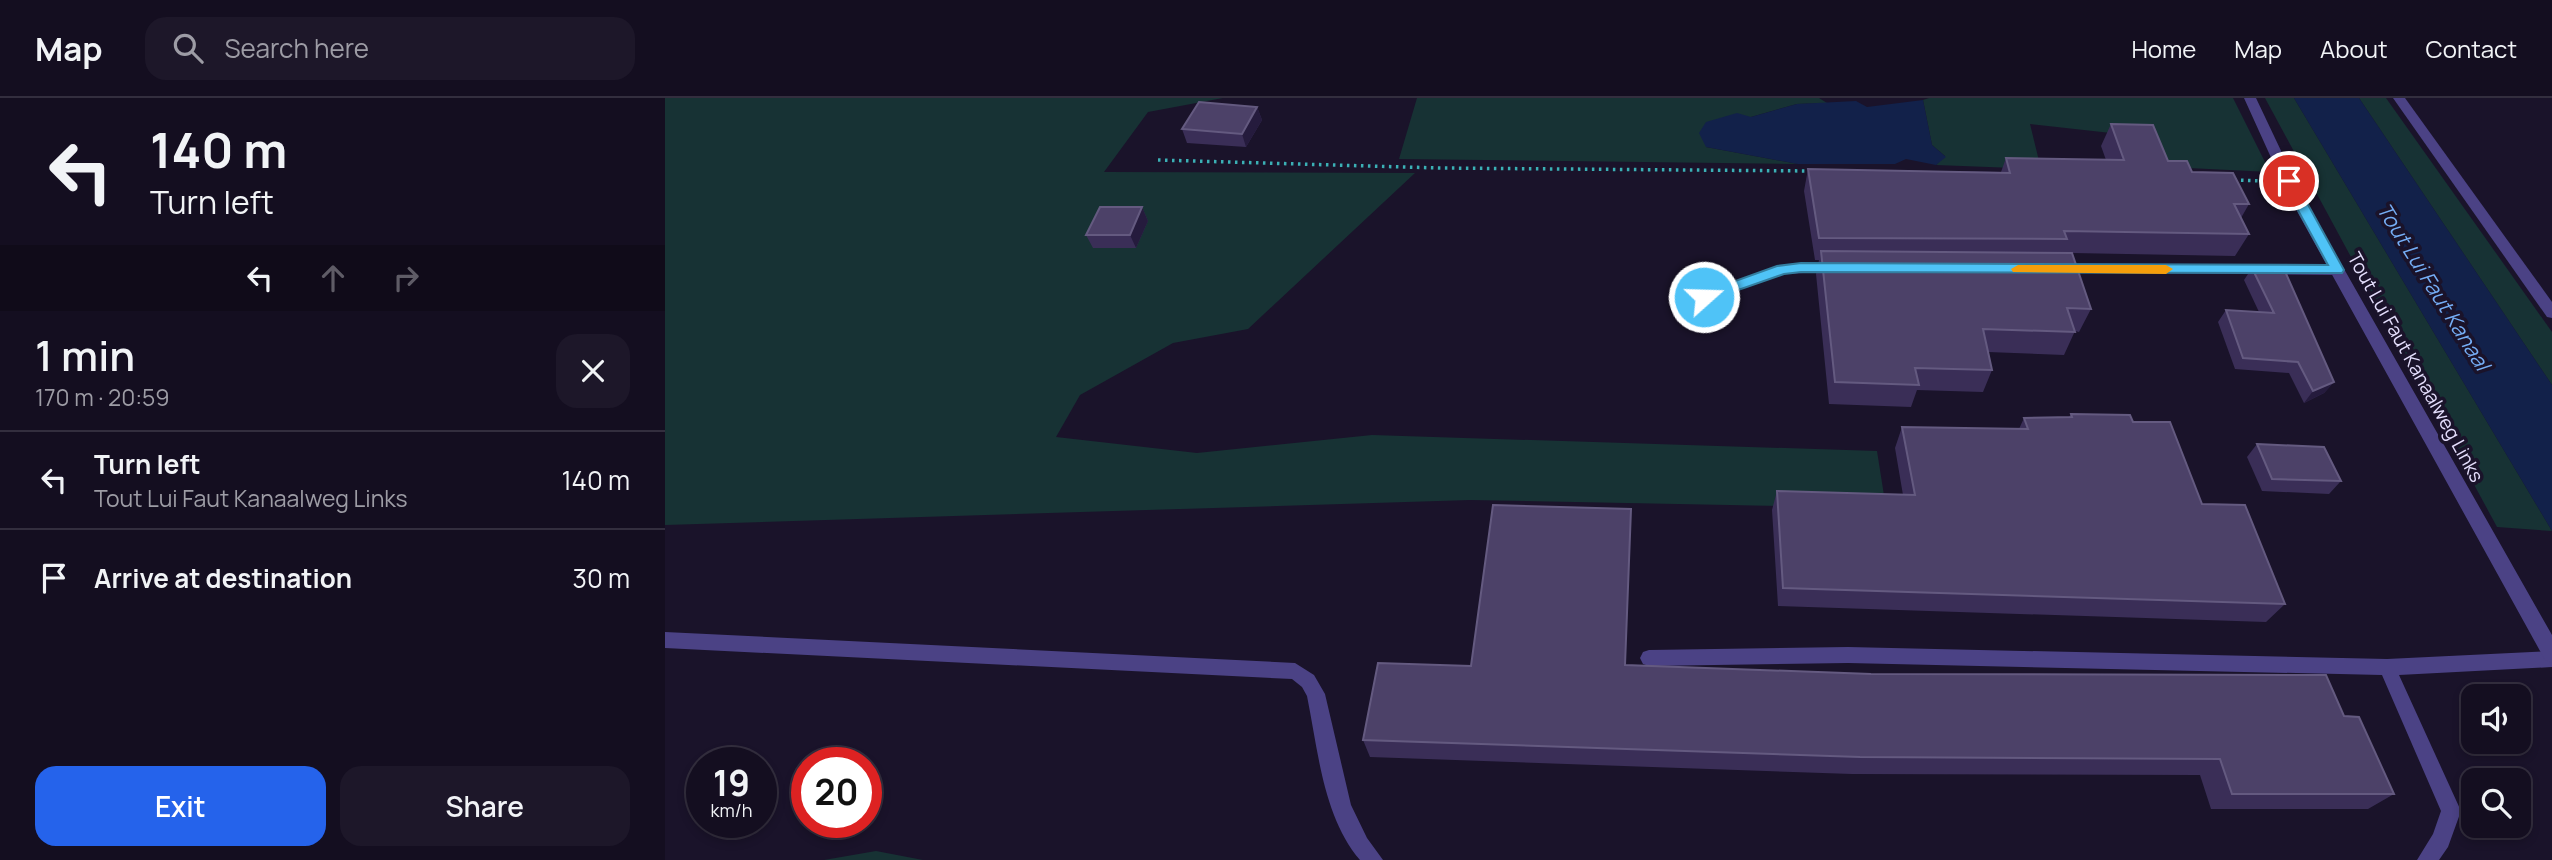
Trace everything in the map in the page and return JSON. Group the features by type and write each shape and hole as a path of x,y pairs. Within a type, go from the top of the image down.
{"street":[{"name":"Tout Lui Faut Kanaalweg Links","path":"2250,98 2289,181 2337,270 2552,657"},
{"path":"2399,98 2552,313"}],"lane":[{"path":"1704,297 1782,270 1850,268"},
{"path":"2037,269 2337,270"},
{"path":"665,640 1295,671 1308,681 1316,694 1342,803 1362,850 1373,860"},
{"path":"1649,658 1847,655 2387,667 2552,657"},
{"path":"2387,667 2451,811 2441,840 2427,860"}],"path":[{"path":"1158,160 1439,168 1816,172"},
{"path":"2233,180 2289,181"}],"green space":[{"path":"665,98 1223,98 1148,112 1104,172 1415,173 1248,329 1173,343 1080,395 1056,437 1197,453 1372,435 1877,451 1886,508 1470,500 665,525"},
{"path":"1417,98 1819,98 1827,103 1797,104 1751,117 1706,147 1798,164 1399,159"},
{"path":"2233,98 2270,172 2168,167 2156,138 2030,124 2041,169 1936,165 1945,156 1932,145 1923,100"},
{"path":"2265,98 2294,98 2552,531 2497,527"},
{"path":"2359,98 2386,98 2552,332 2552,385"},
{"path":"876,851 923,860 824,860"}],"water":[{"name":"Tout Lui Faut Kanaal","path":"2294,98 2359,98 2552,385 2552,531"},
{"path":"1923,100 1932,145 1946,157 1936,165 1906,159 1895,164 1798,164 1706,147 1699,133 1706,122 1737,113 1751,117 1797,104 1856,101 1867,107"}],"building":[{"path":"1199,102 1257,107 1242,134 1182,129"},
{"path":"2111,124 2153,125 2168,161 2187,161 2192,172 2233,173 2249,204 2234,204 2249,234 2064,231 2067,239 1819,238 1808,169 2010,173 2006,158 2124,160"},
{"path":"1100,207 1142,207 1130,235 1086,235"},
{"path":"1821,251 2072,253 2091,309 2067,308 2075,332 1983,329 1992,370 1915,368 1919,385 1835,382"},
{"path":"2252,268 2284,269 2334,382 2313,391 2298,362 2243,358 2226,310 2274,313"},
{"path":"2071,414 2130,415 2133,422 2170,422 2202,504 2245,505 2285,604 1783,588 1777,491 1915,495 1902,427 2028,429 2024,418 2072,417"},
{"path":"2257,444 2324,447 2341,481 2272,479"},
{"path":"1493,505 1631,509 1625,665 1871,674 2326,675 2344,716 2359,717 2394,794 2232,794 2220,759 1860,757 1363,740 1378,663 1471,666"}],"slow traffic":[{"path":"2018,269 2166,269"}],"route":[{"path":"1704,297 1765,275 1801,267 2337,270 2289,181"}]}
